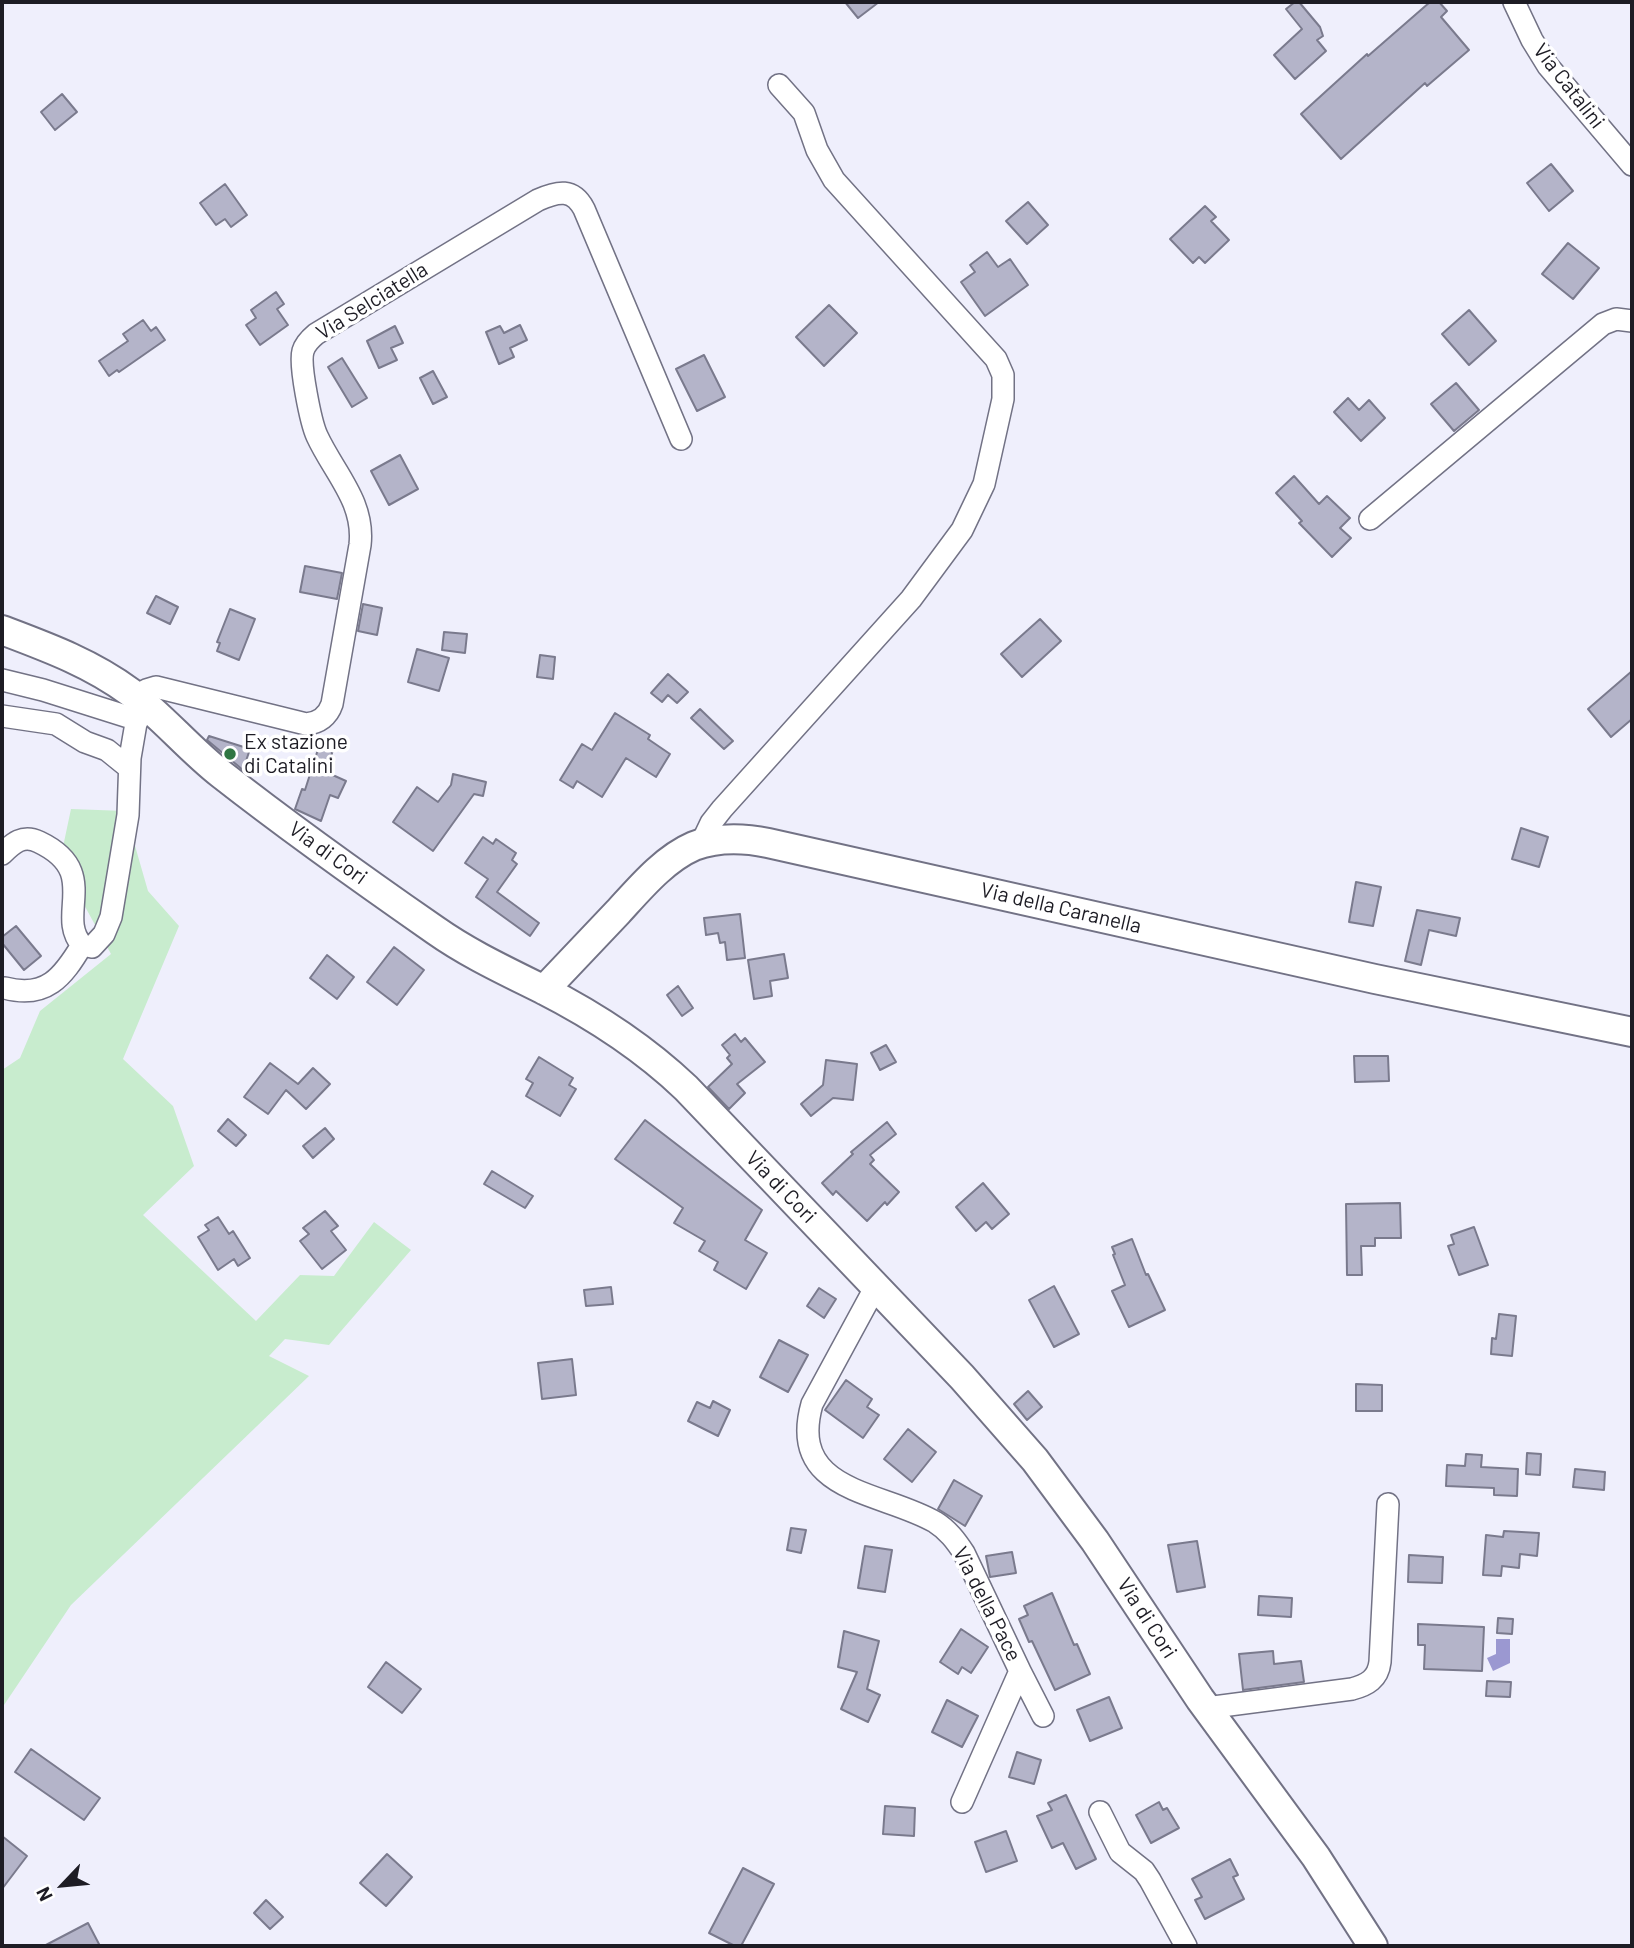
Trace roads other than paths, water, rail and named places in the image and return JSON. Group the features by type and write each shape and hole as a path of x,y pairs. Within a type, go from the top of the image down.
{"main road":[{"name":"Via di Cori","path":"2,630 86,664 139,710 214,768 434,930 474,955 544,990 614,1030 659,1063 976,1392 1041,1468 1108,1558 1206,1708 1316,1857 1373,1946"},
{"name":"Via della Caranella","path":"544,990 662,867 685,850 701,844 734,839 768,843 1375,979 1632,1032"}],"street":[{"name":"Via Catalini","path":"1514,2 1548,66 1632,165"},
{"path":"701,844 722,809 911,599 954,544 984,484 1004,392 1003,375 992,355 834,180 821,158 804,113 779,85"},
{"name":"Via Selciatella","path":"139,710 146,690 156,687 302,724 320,721 328,712 353,585 360,530 354,503 313,425 303,366 304,348 316,334 545,197 558,192 569,192 582,205 681,439"},
{"path":"1370,519 1603,324 1616,319 1632,321"},
{"path":"2,680 139,710 128,767 128,816 111,917 104,934 96,944 88,947 82,945 74,933 74,884 64,860 49,847 29,839 14,843 2,854"},
{"path":"2,716 55,724 85,742 107,750 128,767"},
{"path":"5,988 24,992 44,988 65,971 82,945"},
{"name":"Via della Pace","path":"876,1286 812,1404 808,1427 812,1453 823,1470 842,1485 928,1518 949,1533 964,1553 1020,1671 962,1801"},
{"path":"1206,1708 1352,1689 1367,1684 1375,1677 1380,1662 1388,1504"},
{"path":"1020,1671 1043,1716"},
{"path":"1100,1812 1120,1852 1140,1867 1150,1880 1186,1946"}],"place":[{"name":"Ex stazione di Catalini","path":"230,754"}]}
